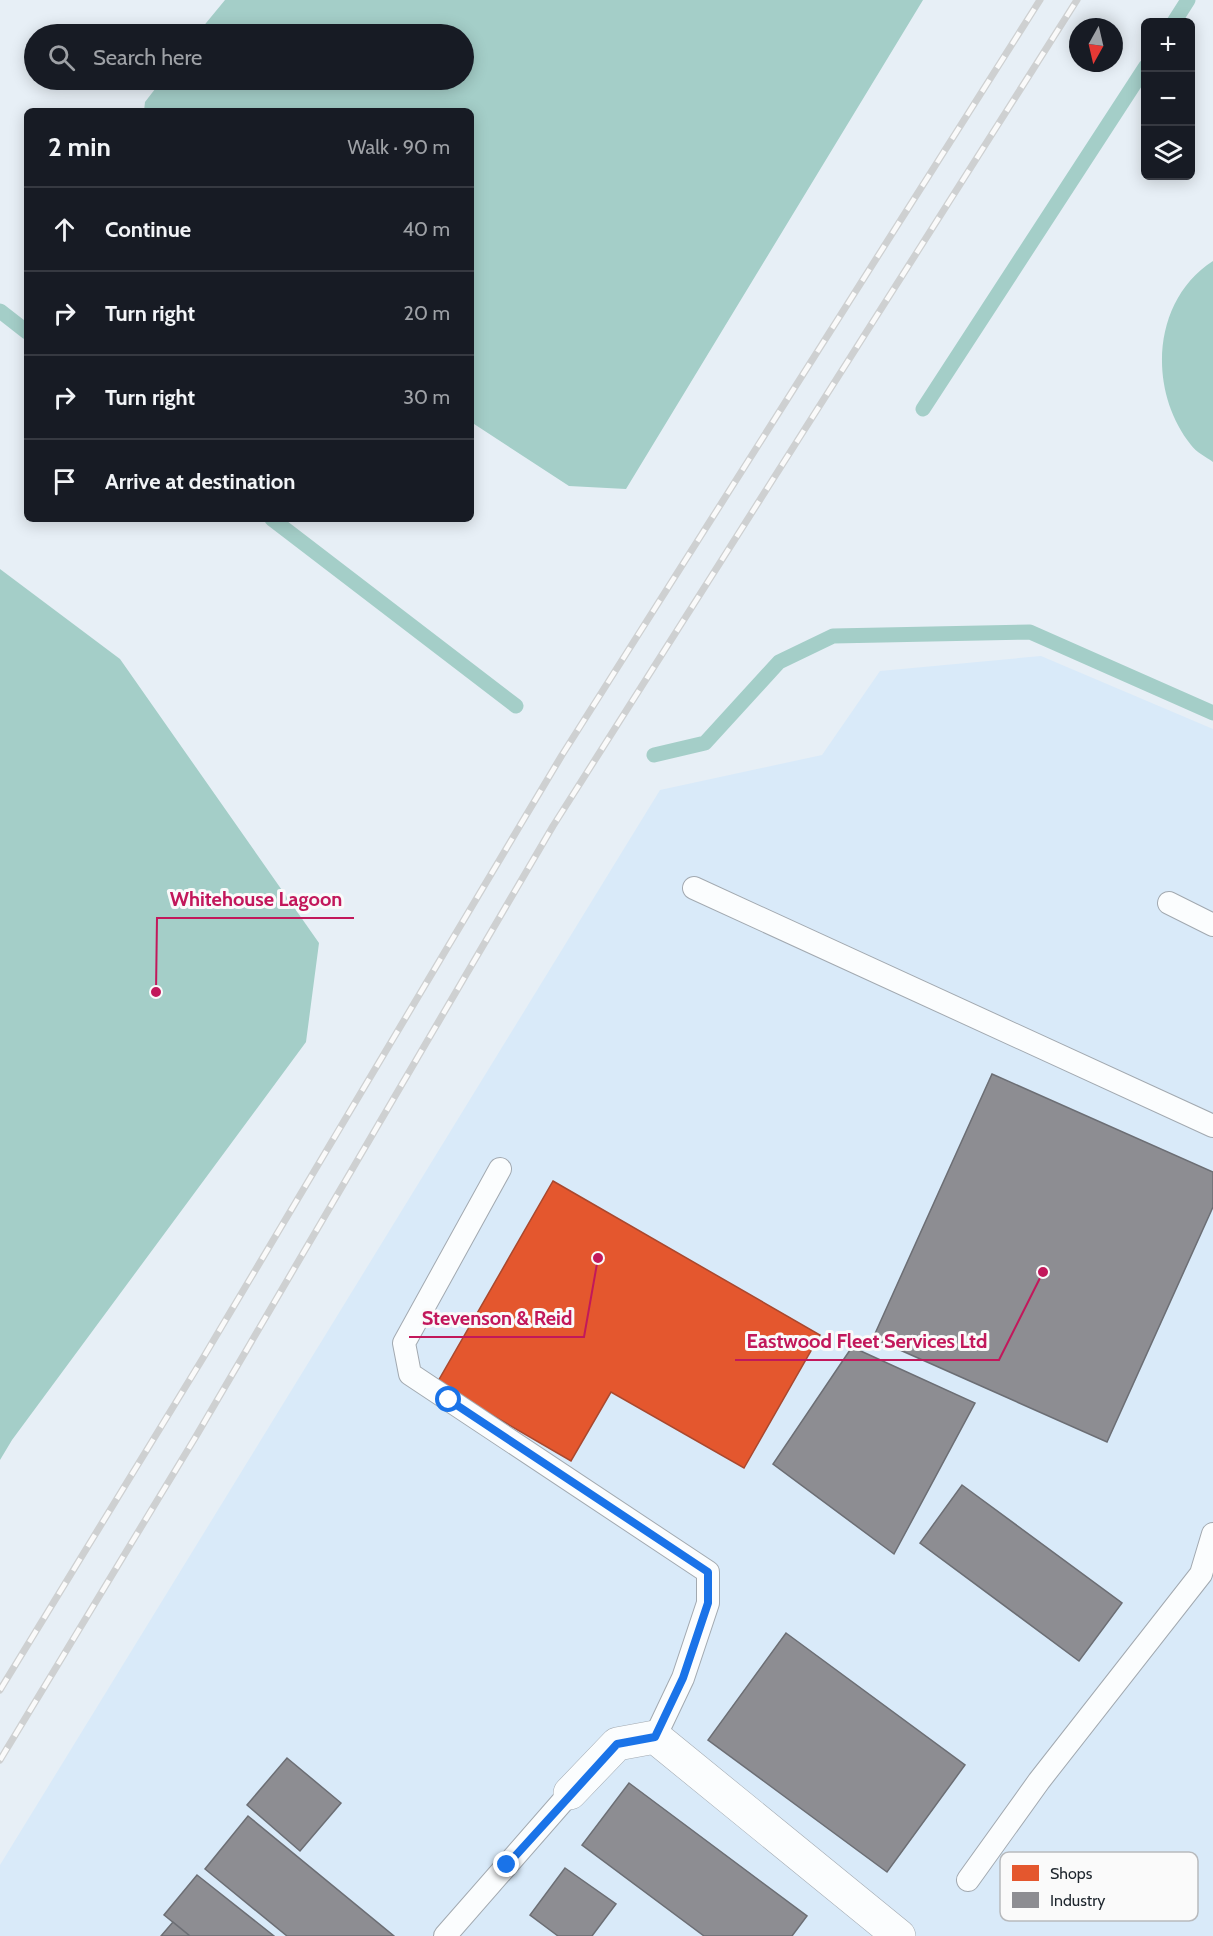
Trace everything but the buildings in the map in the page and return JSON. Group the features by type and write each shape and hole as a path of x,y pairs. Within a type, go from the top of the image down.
{"street":[{"path":"570,1793 617,1744 655,1737 899,1936"}],"lane":[{"path":"694,888 1213,1126"},
{"path":"1169,903 1213,925"},
{"path":"500,1169 404,1342 410,1374 708,1572 708,1603 683,1678 655,1737"},
{"path":"968,1880 1039,1781 1201,1574 1213,1534"},
{"path":"445,1936 570,1793"}],"shaded area":[{"path":"225,0 923,0 626,489 569,486 474,424 474,108 144,108 145,102 154,90 474,90 474,24 205,24"},
{"path":"1213,261 1213,462 1193,448 1177,423 1167,399 1163,373 1163,347 1168,322 1178,298 1193,278"},
{"path":"0,569 120,659 319,943 306,1042 12,1440 0,1460"},
{"path":"1041,656 1213,729 1213,1936 0,1936 0,1865 660,790 822,755 880,671"}],"waterway":[{"path":"1177,18 1188,0"},
{"path":"923,409 1142,72"},
{"path":"0,311 24,330"},
{"path":"276,522 516,706"},
{"path":"654,755 705,743 779,662 833,636 1030,632 1213,713"}],"railway":[{"path":"0,1690 203,1358 562,755 1040,0"},
{"path":"0,1760 195,1438 553,826 1077,0"}],"place":[{"name":"Whitehouse Lagoon","path":"156,992"},
{"name":"Stevenson & Reid","path":"598,1258"},
{"name":"Eastwood Fleet Services Ltd","path":"1043,1272"}],"route":[{"path":"449,1400 708,1572 708,1603 683,1678 655,1737 617,1744 570,1793 507,1865"}]}
